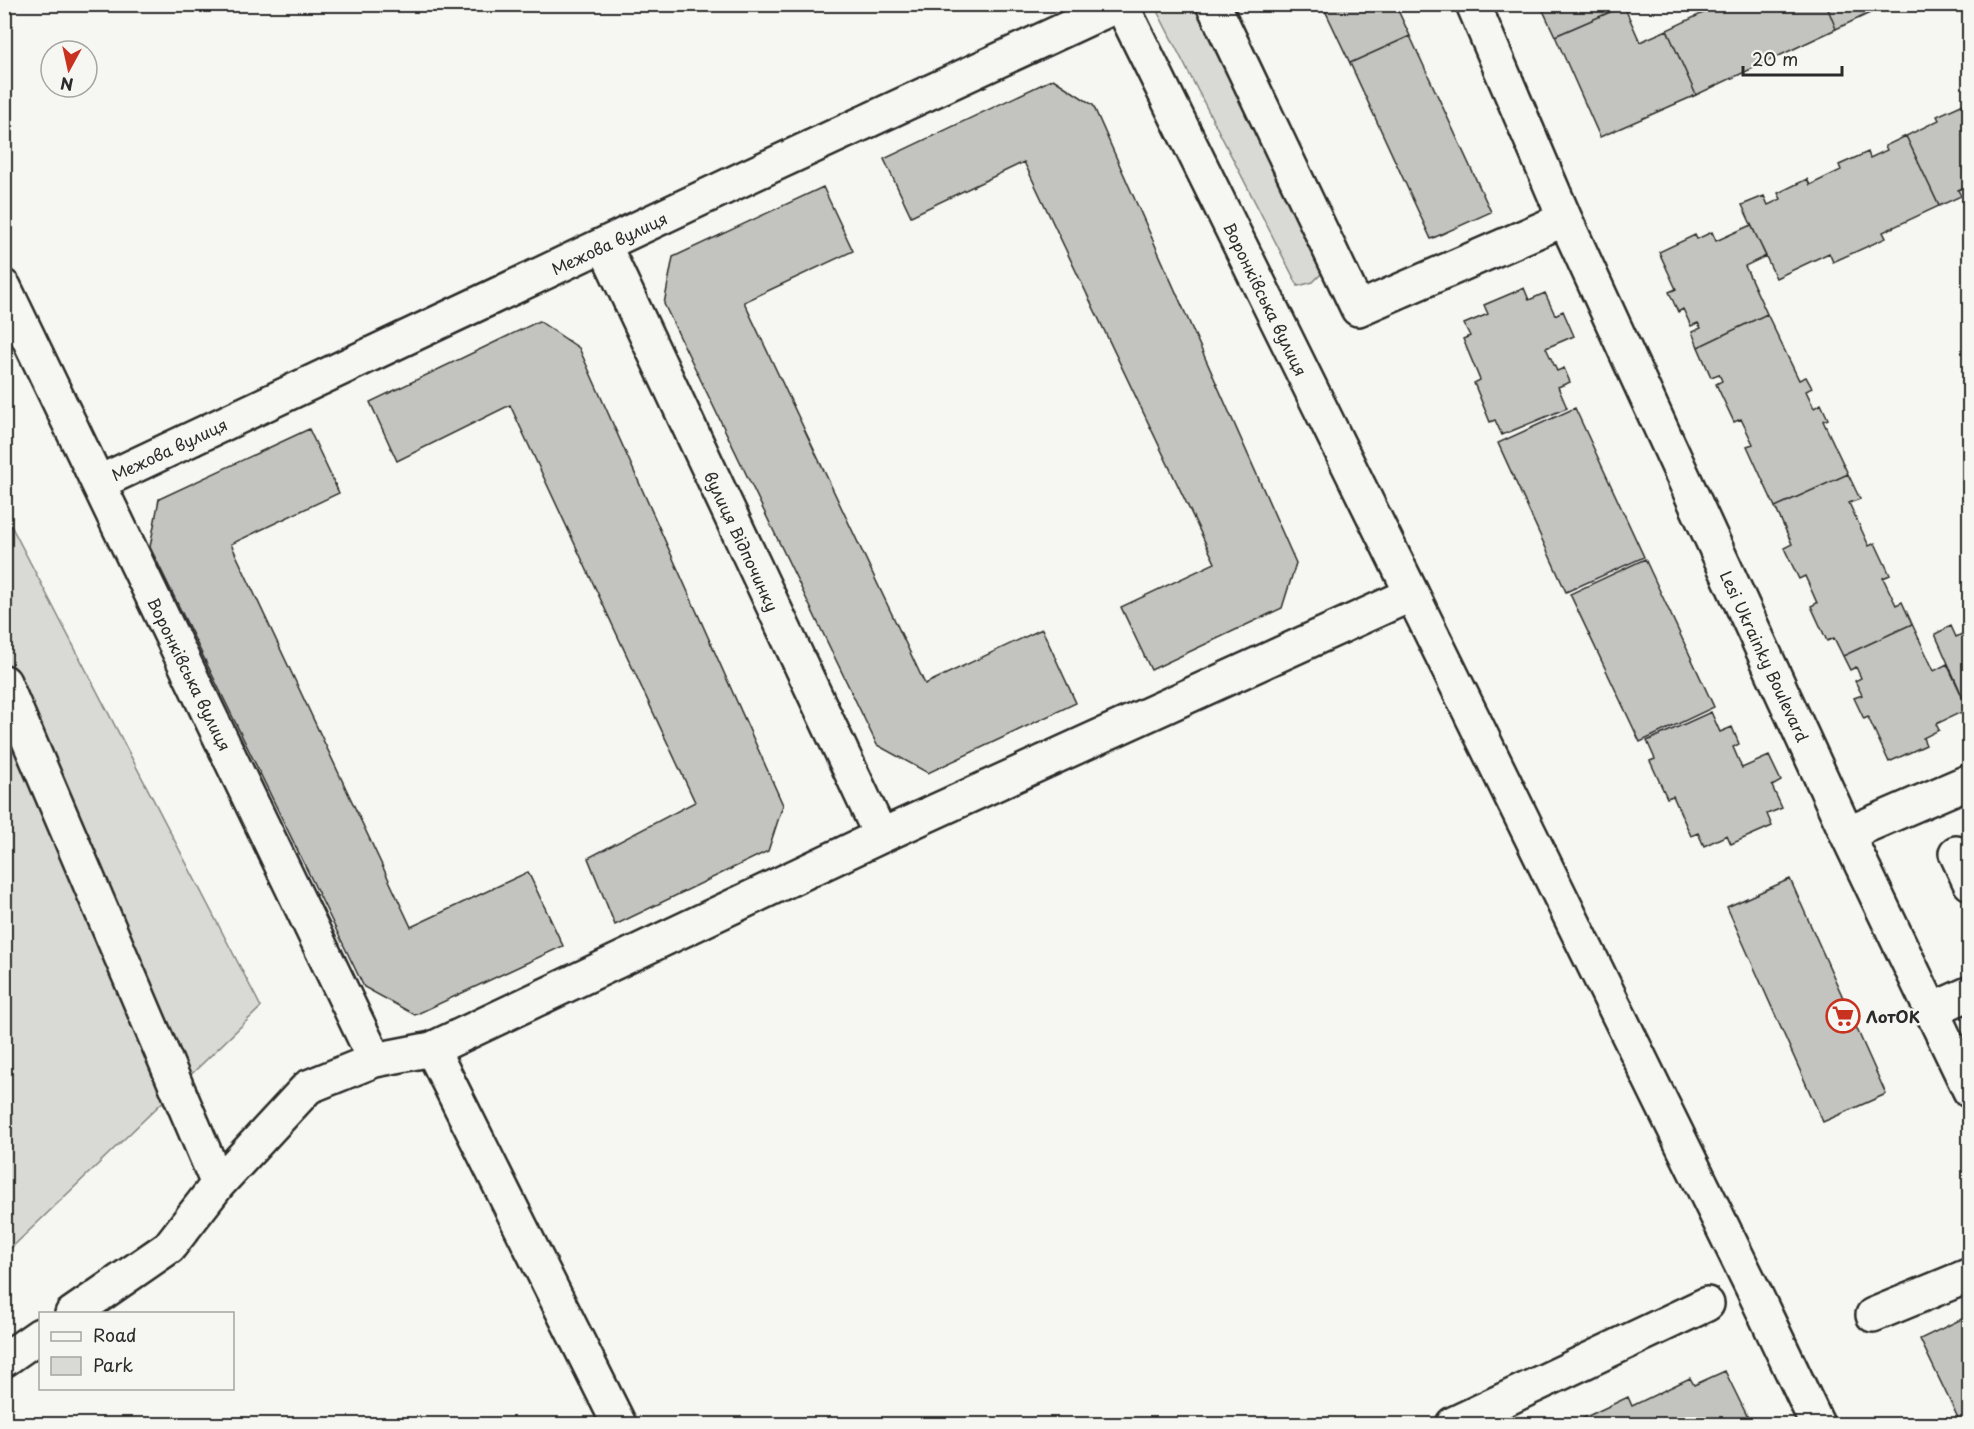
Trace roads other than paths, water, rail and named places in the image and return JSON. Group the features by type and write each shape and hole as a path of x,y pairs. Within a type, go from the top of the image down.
{"street":[{"name":"Межова вулиця","path":"98,483 1121,4"},
{"name":"Воронківська вулиця","path":"1121,4 1751,1285 1817,1425"},
{"path":"1213,4 1358,309 1565,219"},
{"name":"Lesi Ukrainky Boulevard","path":"1473,4 1565,219 1847,834 1970,1092"},
{"name":"вулиця Відпочинку","path":"604,245 881,836"},
{"name":"Воронківська вулиця","path":"4,287 375,1060"},
{"path":"75,1312 169,1247 218,1185 308,1087 375,1060 432,1049 881,836 1412,594"},
{"path":"4,682 218,1185"},
{"path":"1847,834 1970,781"},
{"path":"1956,854 1970,883"},
{"path":"1932,1010 1970,993"},
{"path":"432,1049 619,1425"},
{"path":"1873,1316 1970,1275"},
{"path":"1453,1425 1707,1304"},
{"path":"4,1360 39,1336"}],"place":[{"name":"ЛотОК","path":"1843,1016"}]}
